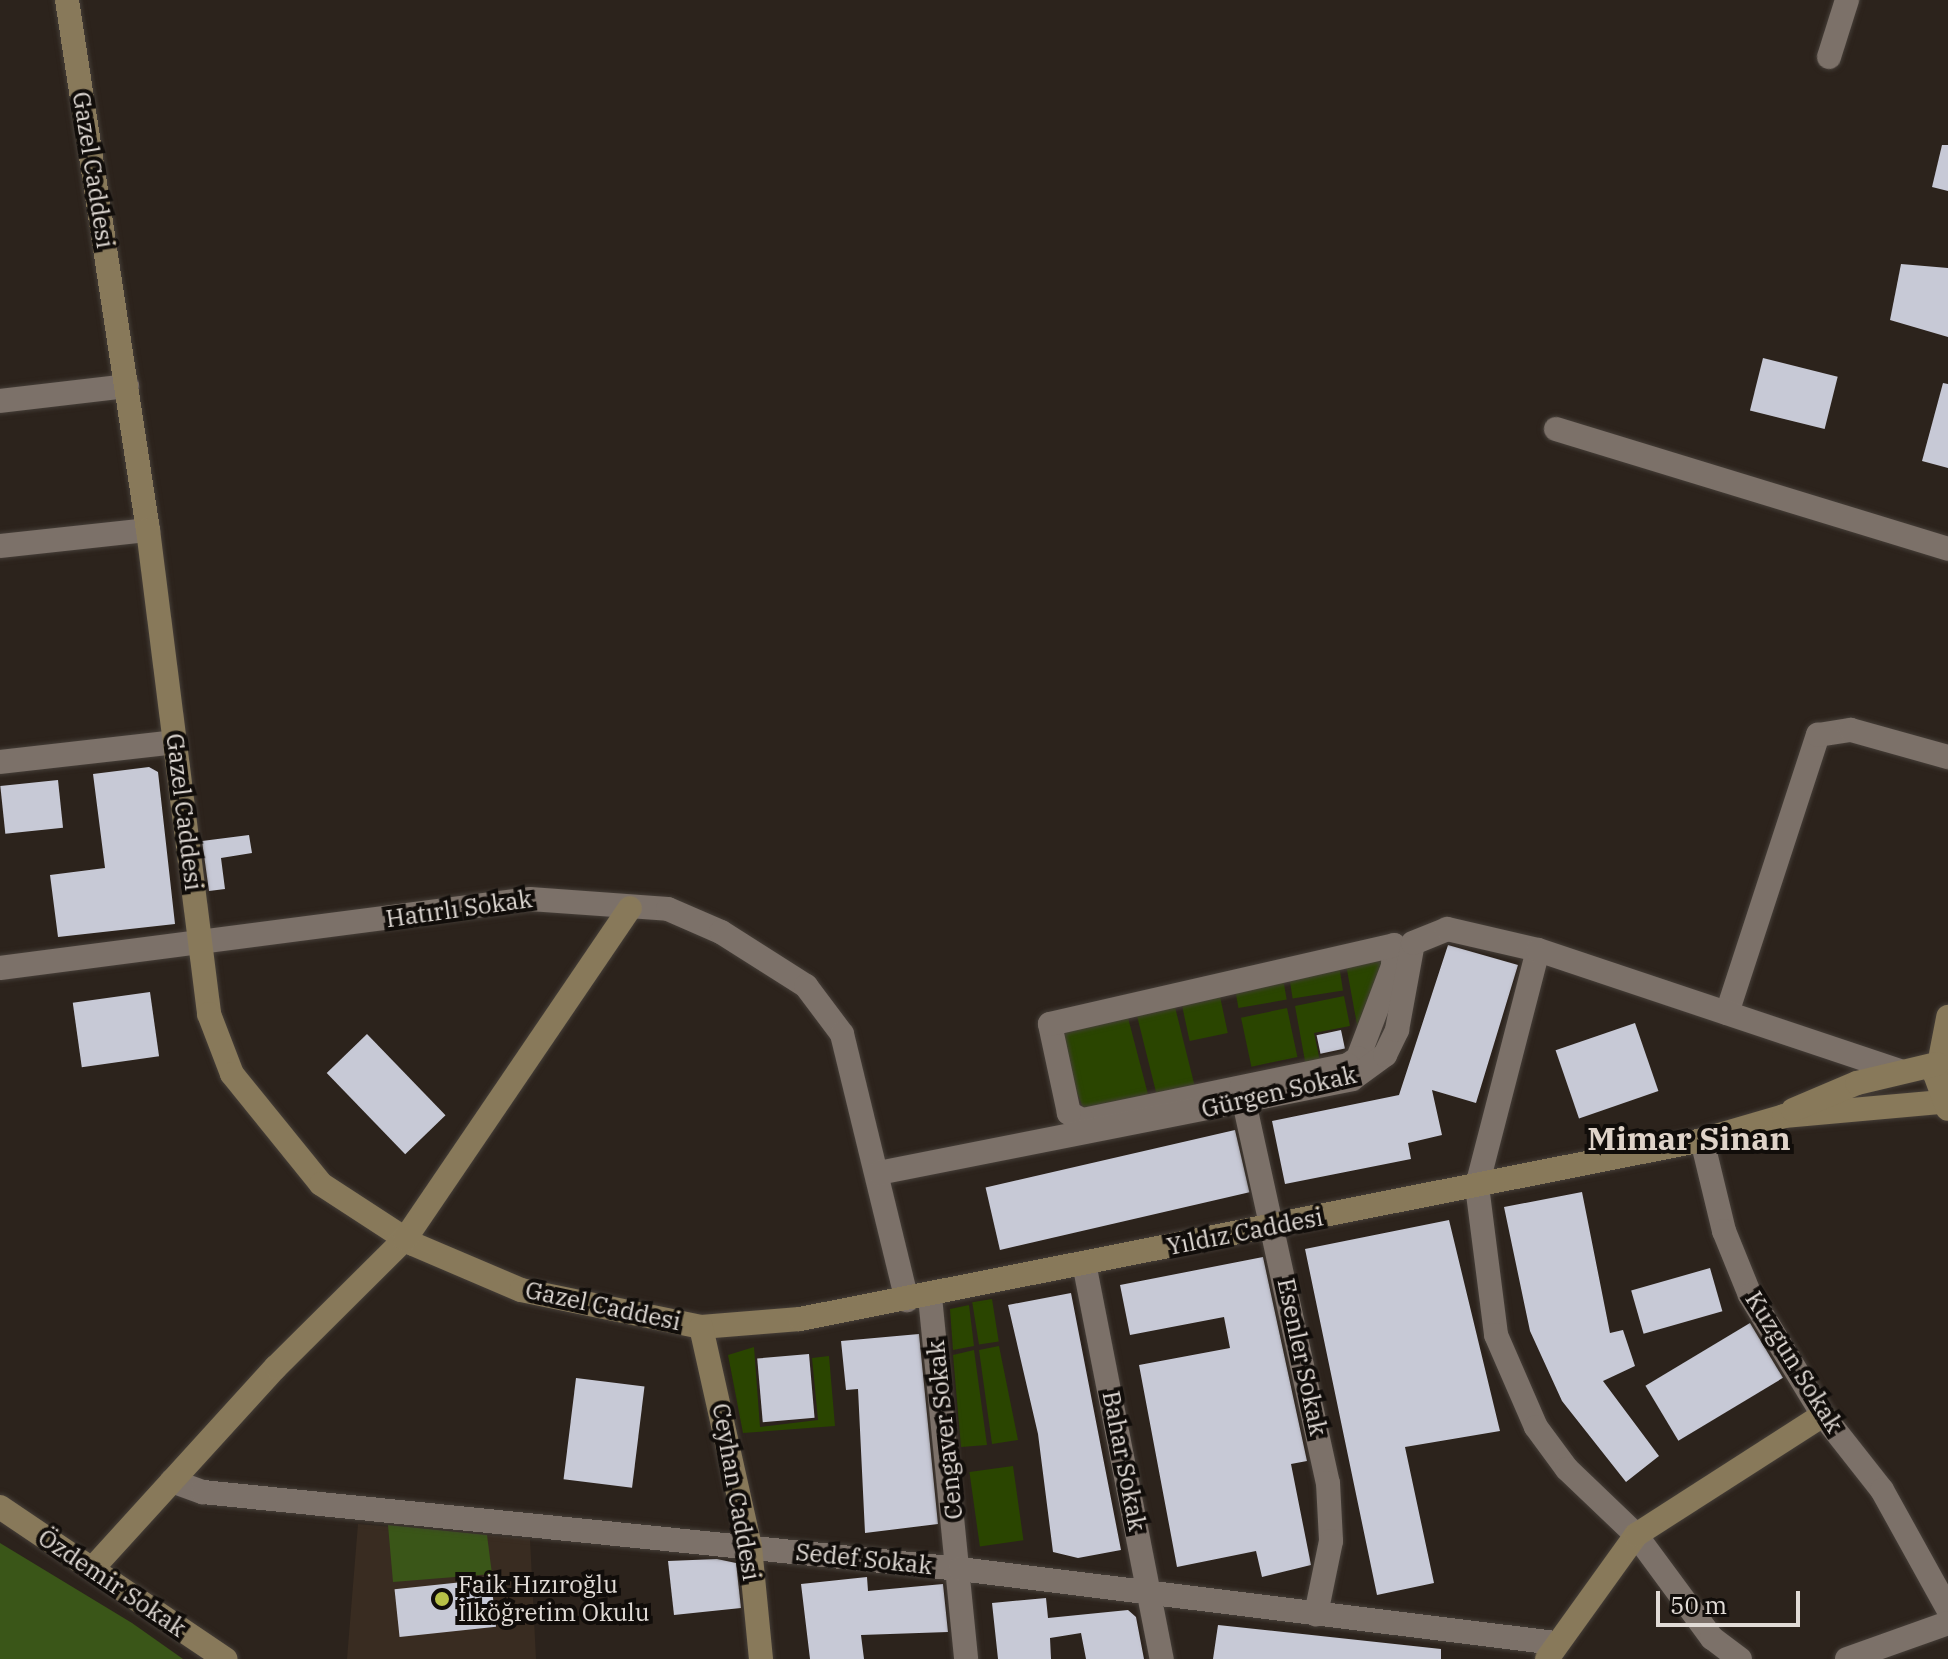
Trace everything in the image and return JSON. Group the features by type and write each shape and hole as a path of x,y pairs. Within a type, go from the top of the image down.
{"street":[{"name":"Gazel Caddesi","path":"67,0 148,530 209,1014 232,1074 321,1184 405,1239 521,1290 701,1327"},
{"path":"1829,57 1847,0"},
{"path":"0,401 127,386"},
{"path":"1556,429 1948,549"},
{"path":"0,546 148,530"},
{"path":"1727,1013 1818,735 1851,730 1948,757"},
{"path":"0,762 175,742"},
{"name":"Hatırlı Sokak","path":"0,968 200,945 530,899 668,909 721,932 806,986 842,1034 879,1173 919,1299"},
{"path":"92,1569 172,1481 405,1239 630,908"},
{"name":"Gürgen Sokak","path":"879,1173 1368,1071 1397,1030 1420,935 1463,930 1538,950 1899,1071"},
{"path":"1394,945 1393,966 1354,1062 1243,1095 1078,1119 1069,1113 1048,1027 1394,945"},
{"path":"1538,950 1477,1186 1485,1290 1511,1379 1567,1469 1636,1535 1712,1638 1740,1659"},
{"path":"1942,1055 1948,1017"},
{"name":"Yıldız Caddesi","path":"701,1327 919,1299 1084,1263 1702,1140 1784,1116 1942,1055 1945,1105 1784,1116"},
{"name":"Esenler Sokak","path":"1243,1095 1274,1226 1331,1502 1316,1614"},
{"name":"Kuzgun Sokak","path":"1702,1140 1740,1273 1823,1415 1882,1490 1948,1609"},
{"name":"Bahar Sokak","path":"1084,1263 1162,1659"},
{"name":"Cengaver Sokak","path":"919,1299 960,1569 966,1659"},
{"name":"Ceyhan Caddesi","path":"701,1327 750,1547 761,1659"},
{"path":"1551,1651 1636,1535 1823,1415"},
{"name":"Sedef Sokak","path":"172,1481 203,1492 960,1569 1316,1614 1551,1651"},
{"name":"Özdemir Sokak","path":"0,1507 225,1659"},
{"path":"1847,1659 1948,1623"}],"shaded area":[{"name":"Faik Hızıroğlu İlköğretim Okulu","path":"358,1524 530,1539 536,1659 347,1659"}],"green space":[{"path":"1390,948 1360,1041 1345,959"},
{"path":"1338,959 1343,991 1293,999 1288,967"},
{"path":"1282,973 1287,1000 1238,1008 1234,982"},
{"path":"1218,987 1228,1033 1190,1041 1180,995"},
{"path":"1344,996 1350,1026 1314,1033 1320,1061 1307,1072 1295,1006"},
{"path":"1173,999 1196,1092 1158,1102 1135,1008"},
{"path":"1287,1008 1297,1057 1251,1067 1241,1018"},
{"path":"1126,1010 1150,1102 1086,1116 1053,1029"},
{"path":"992,1299 999,1341 979,1345 972,1302"},
{"path":"969,1305 974,1346 953,1350 950,1309"},
{"path":"999,1346 1018,1440 992,1444 979,1350"},
{"path":"754,1347 760,1427 818,1420 812,1358 829,1356 835,1426 743,1433 728,1355"},
{"path":"974,1350 987,1445 961,1447 953,1355"},
{"path":"1013,1466 1023,1540 980,1546 969,1472"},
{"path":"388,1525 487,1535 492,1574 393,1582"},
{"path":"0,1543 132,1623 183,1659 0,1659"}],"building":[{"path":"1942,145 1948,145 1948,191 1932,187"},
{"path":"1901,264 1948,268 1948,337 1890,320"},
{"path":"1763,358 1838,377 1825,429 1750,410"},
{"path":"1943,383 1948,384 1948,468 1922,461"},
{"path":"149,767 158,772 175,924 58,937 50,875 105,868 93,774"},
{"path":"58,780 63,828 5,834 0,786"},
{"path":"249,835 252,853 221,858 225,889 209,891 202,841"},
{"path":"1448,945 1518,965 1476,1103 1432,1090 1442,1135 1408,1143 1411,1159 1285,1184 1272,1121 1399,1095"},
{"path":"150,992 159,1056 82,1067 73,1003"},
{"path":"1635,1023 1658,1091 1579,1118 1556,1050"},
{"path":"1341,1030 1345,1049 1320,1054 1317,1035"},
{"path":"367,1034 445,1115 405,1154 327,1073"},
{"path":"1235,1130 1249,1192 1000,1250 986,1188"},
{"path":"1582,1192 1610,1333 1623,1330 1635,1366 1603,1381 1659,1456 1626,1482 1562,1401 1530,1331 1504,1207"},
{"path":"1449,1220 1500,1431 1405,1447 1434,1583 1377,1595 1305,1249"},
{"path":"1263,1257 1307,1461 1291,1464 1311,1565 1262,1577 1256,1551 1177,1567 1139,1365 1230,1348 1224,1317 1130,1335 1120,1285"},
{"path":"1710,1268 1722,1311 1644,1334 1631,1291"},
{"path":"1071,1293 1121,1550 1078,1558 1053,1552 1038,1434 1008,1305"},
{"path":"1750,1323 1783,1378 1678,1441 1645,1386"},
{"path":"919,1334 938,1524 865,1533 858,1389 846,1390 841,1341"},
{"path":"809,1354 815,1418 763,1422 757,1359"},
{"path":"576,1378 644,1386 632,1488 564,1479"},
{"path":"717,1559 736,1563 741,1608 674,1615 668,1561"},
{"path":"867,1577 868,1591 943,1584 948,1632 861,1635 864,1659 810,1659 801,1584"},
{"path":"491,1579 496,1627 400,1637 395,1589"},
{"path":"1046,1598 1048,1618 1128,1610 1136,1617 1144,1659 1086,1659 1081,1633 1050,1638 1051,1659 998,1659 992,1603"},
{"path":"1218,1625 1441,1649 1441,1659 1213,1659"}],"place":[{"name":"Faik Hızıroğlu İlköğretim Okulu","path":"442,1599"}],"district":[{"name":"Mimar Sinan","path":"1689,1138"}]}
